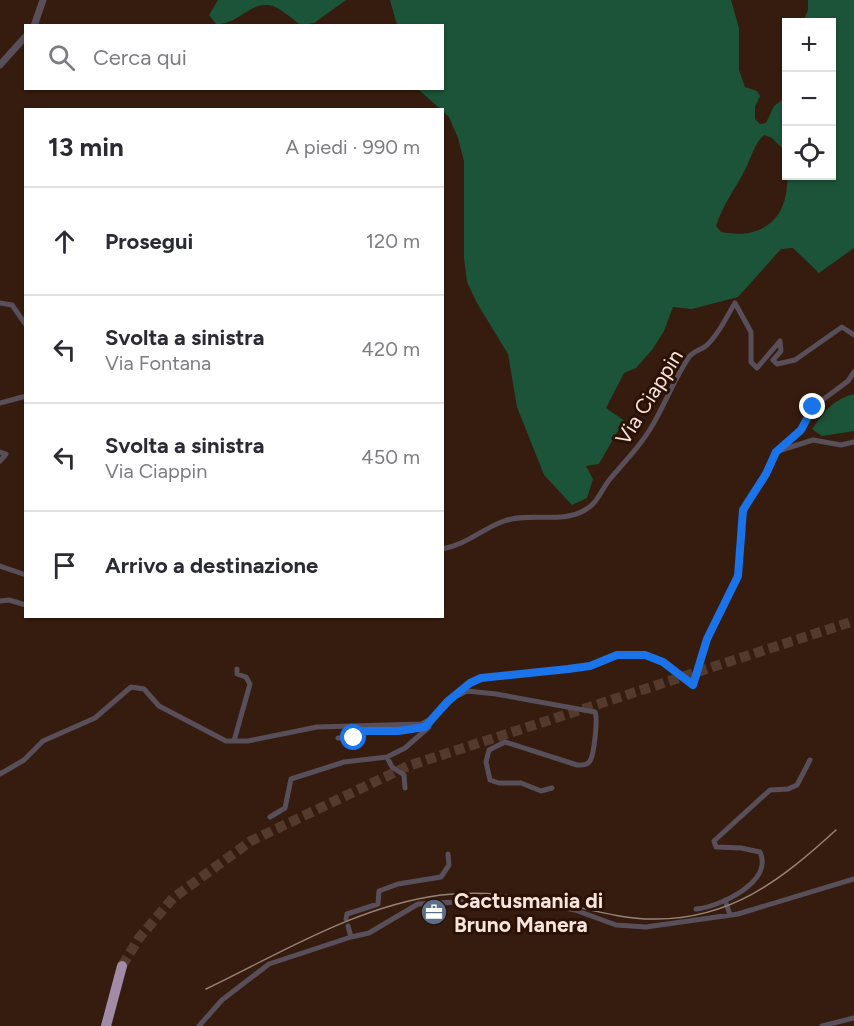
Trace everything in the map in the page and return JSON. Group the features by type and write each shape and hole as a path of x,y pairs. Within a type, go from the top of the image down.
{"highway":[{"path":"106,1026 122,966"}],"street":[{"path":"35,24 43,0"},
{"path":"0,65 24,38"},
{"path":"0,303 12,305 24,322"},
{"name":"Via Ciappin","path":"444,549 458,546 485,529 507,520 528,516 572,516 586,510 599,498 610,479 630,459 658,417 664,399 691,353 712,340 735,303 751,332 751,362 757,368 780,341 781,351 773,360 777,364 795,360 842,327 854,335"},
{"path":"270,817 285,808 291,779 344,762 387,757 405,748 440,710 470,683 481,678 579,668 617,655 654,656 693,685 707,639 738,576 743,510 766,474 776,452 801,430 813,407 848,381 854,372"},
{"path":"0,403 24,397"},
{"path":"776,452 813,440 841,445 854,442"},
{"path":"0,452 6,454 0,461"},
{"path":"0,566 24,574"},
{"path":"0,601 9,600 24,604"},
{"path":"234,741 250,684 246,677 237,674 237,669"},
{"path":"0,774 15,767 43,741 79,723 95,718 131,687 144,689 159,706 213,735 234,741 248,741 317,727 429,723"},
{"path":"440,710 458,696 473,691 593,710 597,716 591,760 587,764 577,765 505,742 489,750 486,762 490,780 499,783 521,783 541,791 552,788"},
{"path":"338,738 354,738 361,731 398,731 429,723"},
{"path":"387,757 392,767 404,775 405,788"},
{"path":"696,909 725,900 757,879 763,860 759,852 716,847 714,842 770,790 788,789 796,784 810,760"},
{"path":"351,937 347,914 378,904 379,891 398,884 441,877 448,865 448,854"},
{"path":"199,1026 216,1005 258,970 279,959 369,933 383,927 412,906 432,902 517,899 575,910 616,925 630,927 730,915 769,906 854,879"},
{"path":"725,900 730,915"},
{"path":"822,1026 854,1018"}],"green space":[{"path":"218,0 346,0 314,23 308,24 300,24 277,8 265,5 251,9 224,23 216,24 209,15"},
{"path":"390,0 731,0 739,28 739,70 745,87 757,91 760,96 755,107 755,119 760,124 766,123 774,106 782,100 782,148 772,138 764,135 755,146 716,226 721,232 734,234 756,231 774,220 780,211 785,199 787,180 836,180 836,18 805,18 808,10 808,0 854,0 854,248 819,273 793,248 781,249 738,297 692,309 673,307 664,331 652,350 636,368 624,373 606,408 626,422 620,427 599,464 586,466 593,479 587,498 572,505 544,475 517,407 508,354 467,282 464,258 464,161 458,138 449,117 444,112 444,108 439,108 419,90 444,90 444,24 397,24"},
{"path":"854,394 854,431 822,436 812,429 830,407 840,399"}],"tunnel":[{"path":"122,966 139,938 173,898 251,841 408,766 854,621"}],"railway":[{"path":"206,989 291,946 350,920 379,909 441,895 472,893 517,896 642,919 681,918 707,913 753,894 795,865 836,830"}],"place":[{"name":"Cactusmania di Bruno Manera","path":"434,912"}],"route":[{"path":"354,738 361,731 398,731 425,727 448,701 470,683 481,678 579,668 617,655 654,656 693,685 707,639 738,576 743,510 766,474 776,452 782,444 801,430 813,407"}]}
